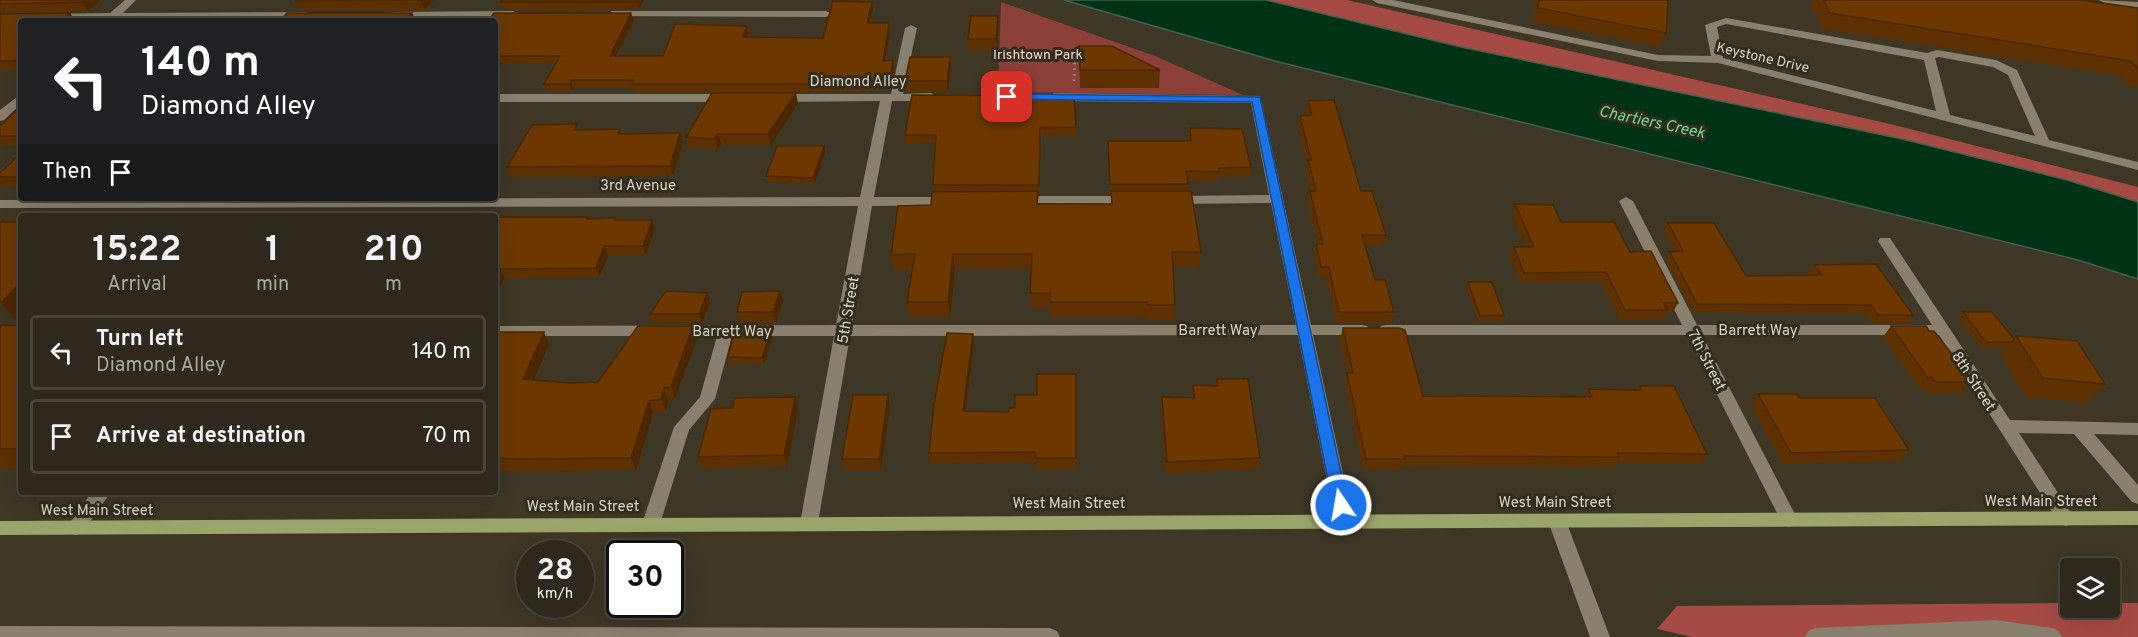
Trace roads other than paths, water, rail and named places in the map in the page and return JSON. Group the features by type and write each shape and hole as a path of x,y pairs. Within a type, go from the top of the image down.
{"main road":[{"name":"West Main Street","path":"0,528 809,522 2138,518"}],"street":[{"path":"112,18 131,0"},
{"path":"443,18 456,0"},
{"name":"Keystone Drive","path":"1377,0 1405,3 1658,58 1718,60 2138,166"},
{"path":"2104,0 2138,5"},
{"path":"386,15 443,18 528,14"},
{"path":"600,14 826,14"},
{"path":"162,18 315,15"},
{"path":"34,17 72,18"},
{"path":"1718,60 1711,25 1725,21 1929,57 1937,52 1996,63 2013,73 2044,142"},
{"name":"5th Street","path":"809,522 866,201 891,97 911,28"},
{"path":"1929,57 1944,117"},
{"name":"Diamond Alley","path":"769,98 943,97"},
{"path":"1038,97 1256,99 1344,520"},
{"path":"498,98 745,98"},
{"path":"0,101 18,100"},
{"path":"0,117 18,102"},
{"path":"1007,201 1277,199"},
{"name":"3rd Avenue","path":"498,200 960,201"},
{"name":"3rd Avenue","path":"0,204 234,201"},
{"name":"7th Street","path":"1626,201 1789,520"},
{"name":"8th Street","path":"1885,241 2066,519"},
{"name":"Barrett Way","path":"498,332 1941,330"},
{"path":"651,524 682,427 707,399 726,331"},
{"path":"2004,426 2138,429"},
{"path":"2078,427 2138,497"},
{"path":"76,528 100,495"},
{"path":"1557,521 1600,637"},
{"path":"1815,637 1996,629 2052,637"},
{"path":"2,635 1050,637"}],"water":[{"name":"Chartiers Creek","path":"1064,0 1266,0 1461,47 1902,139 2067,180 2138,202 2138,279 2078,260 1275,61"}],"park label":[{"name":"Irishtown Park","path":"1038,54"}]}
